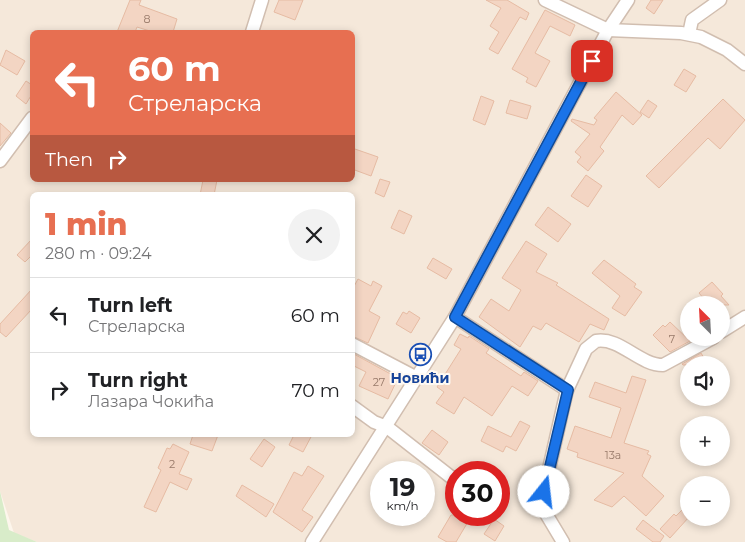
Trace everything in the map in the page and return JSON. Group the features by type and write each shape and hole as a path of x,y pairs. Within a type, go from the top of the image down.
{"street":[{"path":"253,30 262,0"},
{"path":"545,0 608,30 689,34 701,37 727,50 745,64"},
{"path":"312,542 455,317 608,30 628,0"},
{"path":"689,34 692,20 720,0"},
{"path":"0,161 30,121"},
{"path":"455,317 568,390"},
{"path":"730,326 745,317"},
{"path":"562,542 546,512 544,492 568,390 586,349 596,341 606,341 644,360 663,366 699,346"},
{"path":"355,346 417,378"},
{"path":"355,408 369,420 387,426 445,472"}],"shaded area":[{"path":"0,0 745,0 745,542 37,542 14,533 0,491"}],"green space":[{"path":"0,491 9,530 37,542 0,542"}],"building":[{"path":"130,0 141,0 139,5 177,19 174,30 147,30 137,27 136,30 118,30"},
{"path":"279,0 303,0 295,20 274,12"},
{"path":"486,0 507,0 529,13 526,20 520,17 498,54 489,49 499,32 490,26 501,8"},
{"path":"651,0 663,0 654,14 646,8"},
{"path":"545,10 575,25 570,36 550,26 535,53 550,61 536,87 526,82 528,78 512,69"},
{"path":"6,50 25,61 17,75 0,65"},
{"path":"684,69 696,76 686,92 674,85"},
{"path":"26,81 30,84 30,97 26,104 16,96"},
{"path":"616,92 642,115 633,125 622,115 600,147 604,151 588,171 577,162 581,157 575,152 590,134 571,121 572,119 594,125 597,120 594,118"},
{"path":"481,96 494,101 485,125 473,120"},
{"path":"723,99 745,120 720,149 708,138 659,188 646,176"},
{"path":"510,100 531,106 527,119 506,113"},
{"path":"648,100 657,106 649,118 640,112"},
{"path":"0,123 11,133 0,146"},
{"path":"355,149 378,157 371,176 355,170"},
{"path":"586,175 602,186 588,207 571,196"},
{"path":"380,179 390,182 384,197 375,193"},
{"path":"203,182 217,182 215,192 201,192"},
{"path":"548,207 571,224 558,242 535,225"},
{"path":"399,210 412,216 404,234 391,228"},
{"path":"30,241 30,257 25,262 17,255"},
{"path":"526,241 547,254 536,272 558,283 556,285 609,319 604,330 590,324 579,342 546,323 541,330 533,326 520,347 479,317 491,299 509,311 521,290 502,278"},
{"path":"433,258 452,269 446,279 427,268"},
{"path":"604,260 636,284 634,287 642,292 625,316 612,308 620,296 592,273"},
{"path":"358,279 371,286 373,281 382,286 369,311 380,317 368,343 355,337 355,284"},
{"path":"712,282 723,294 721,296 702,296 699,293"},
{"path":"30,291 30,311 6,337 0,332 0,324"},
{"path":"409,311 420,318 411,333 396,324 403,312 407,314"},
{"path":"670,322 680,332 681,346 670,352 653,335 663,325 665,327"},
{"path":"460,334 468,338 469,336 489,349 486,353 521,376 524,372 538,381 528,396 512,386 492,416 464,397 454,414 436,403 444,392 437,387 461,349 454,345"},
{"path":"355,355 398,378 388,399 359,386 366,372 355,366"},
{"path":"632,376 646,380 624,443 649,451 647,454 651,456 642,476 664,496 646,516 624,496 612,507 594,500 624,473 577,457 578,453 567,449 575,426 611,438 621,408 589,397 595,382 626,393"},
{"path":"520,421 530,426 516,451 506,446 503,452 481,441 488,426 511,437"},
{"path":"432,430 448,442 439,455 422,443"},
{"path":"192,437 217,437 212,451 190,444"},
{"path":"293,437 311,437 303,452 289,445"},
{"path":"264,439 275,447 262,467 250,459"},
{"path":"173,444 189,452 179,474 192,479 187,490 170,482 156,512 144,507 161,470 158,468 167,448 170,449"},
{"path":"308,466 324,476 302,510 313,517 302,532 273,512 294,472 302,476"},
{"path":"242,485 274,504 266,517 236,496"},
{"path":"680,512 681,526 670,538 660,529 674,514 676,516"},
{"path":"643,520 664,536 660,542 653,542 636,529"},
{"path":"445,525 465,526 456,542 447,542 438,537"},
{"path":"489,526 504,526 495,541 484,534"}],"place":[{"name":"Новићи","path":"420,355"}],"route":[{"path":"544,492 568,390 455,317 592,61"}]}
